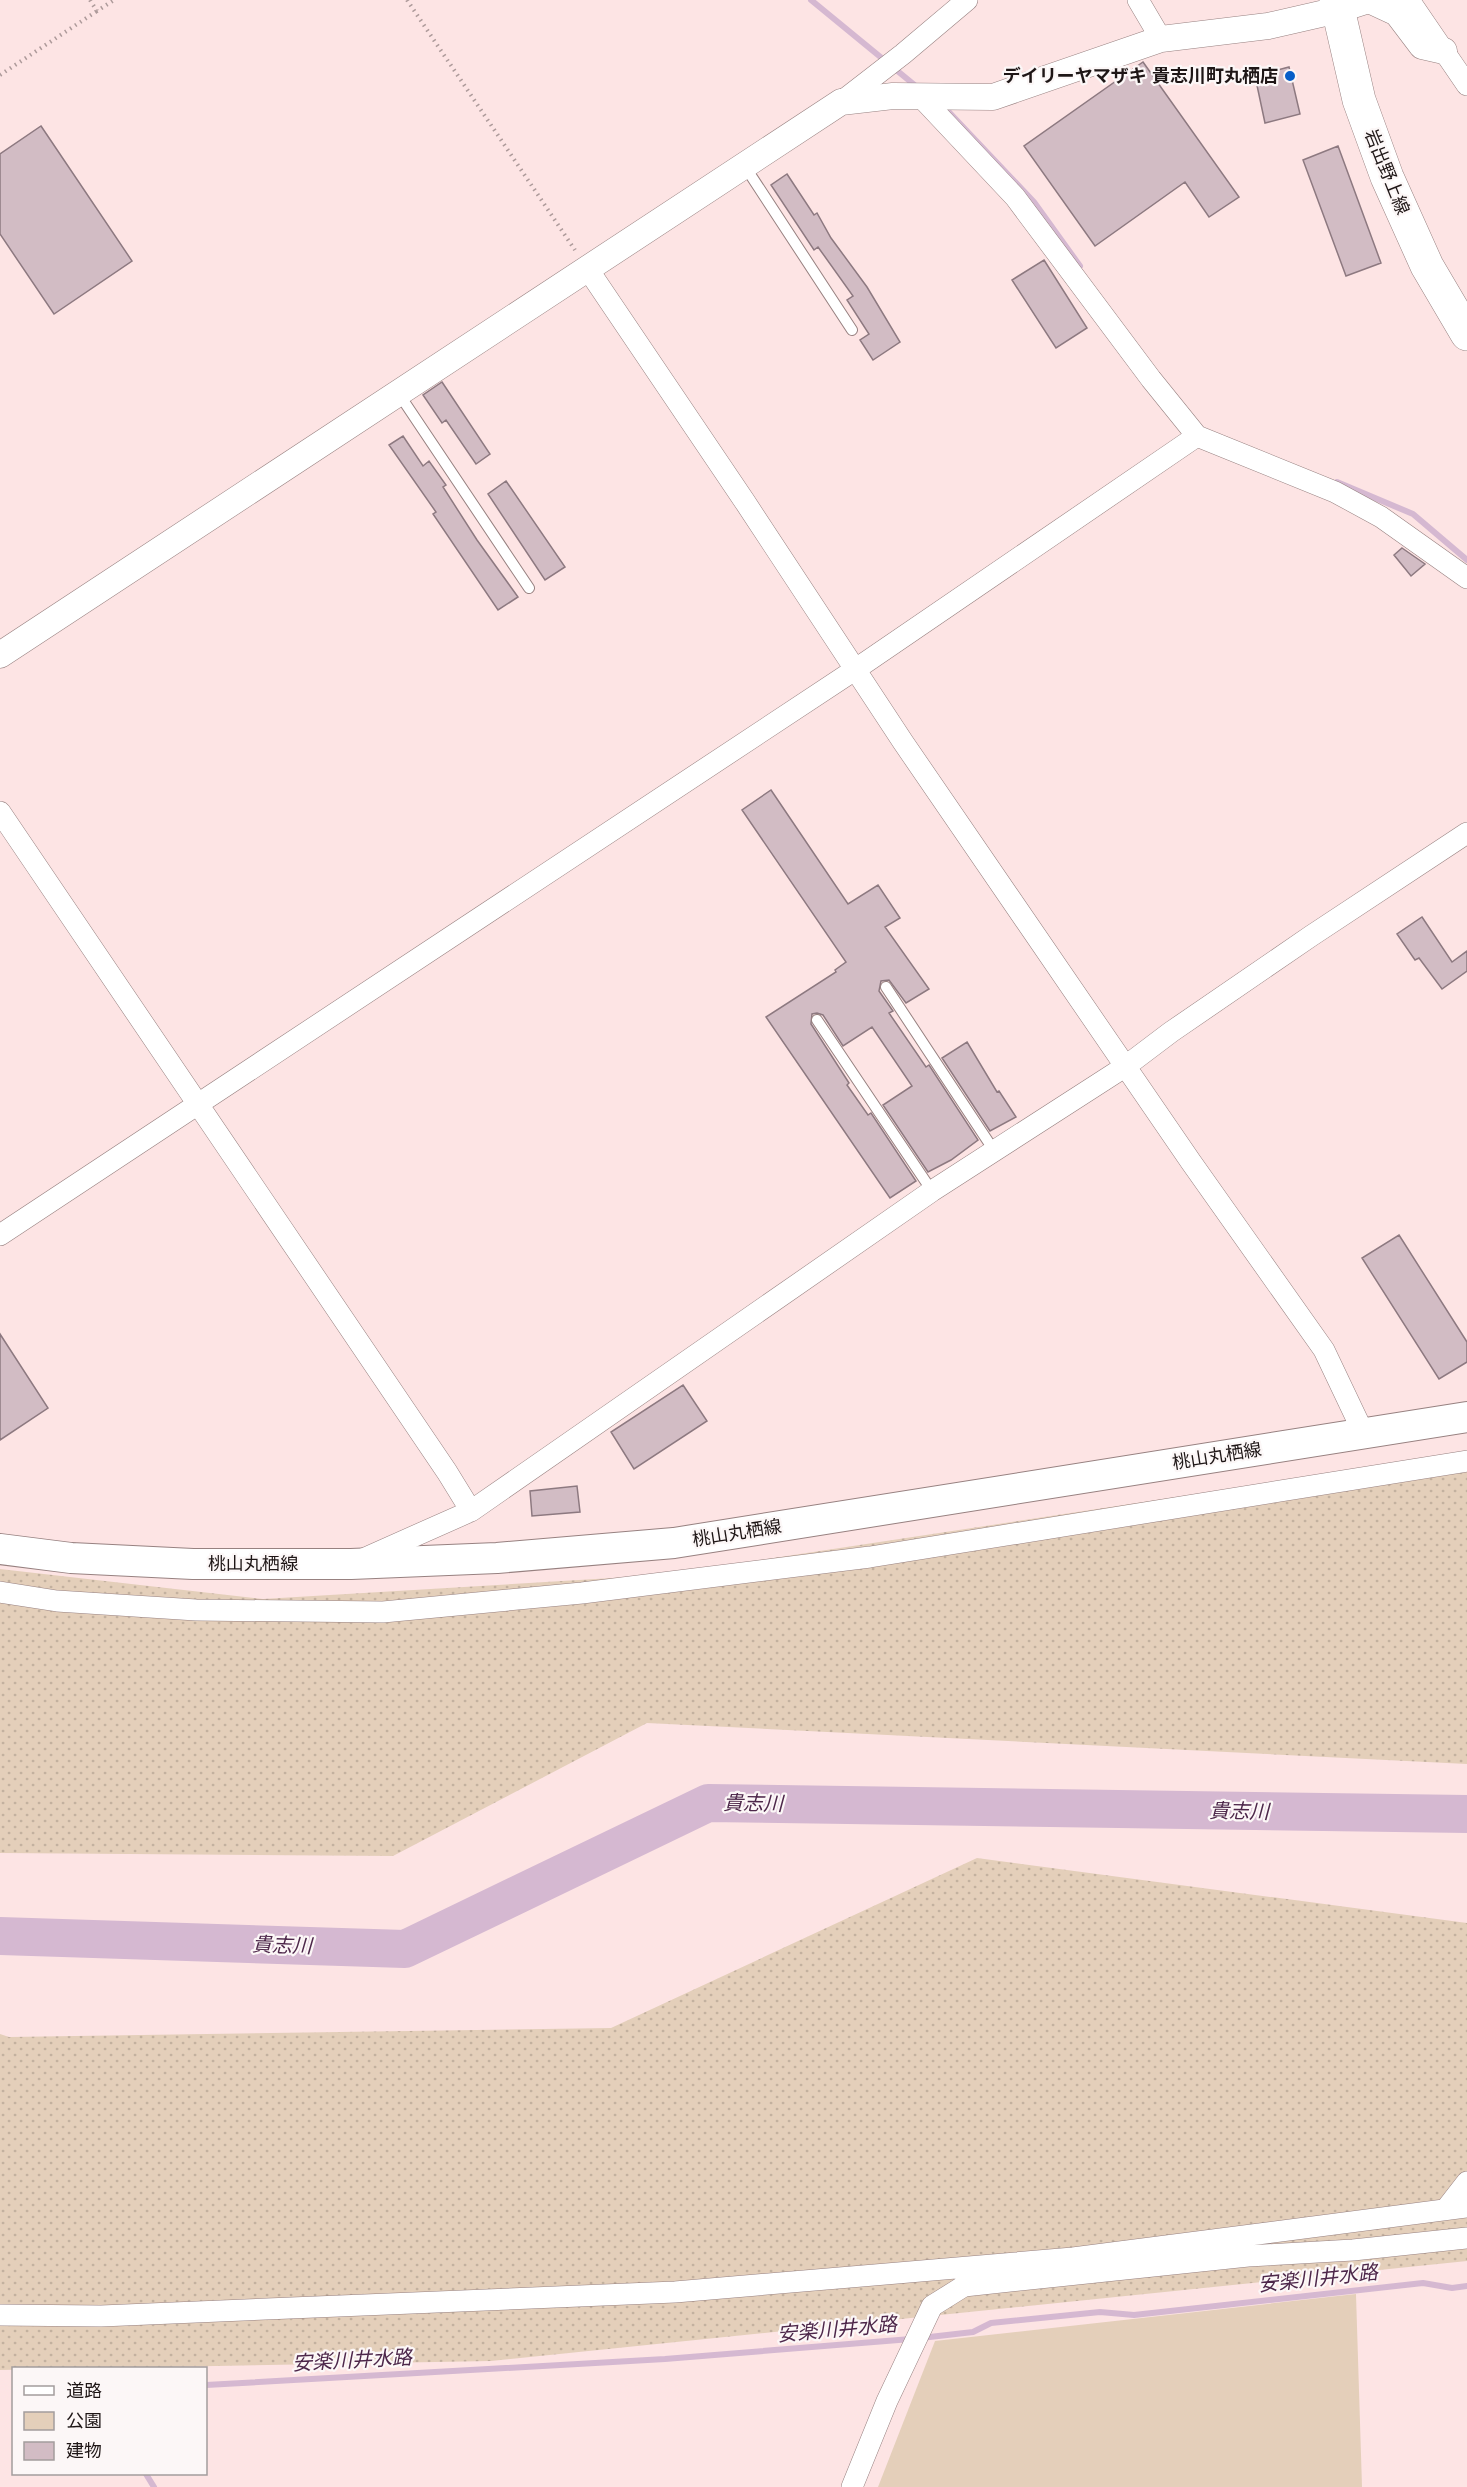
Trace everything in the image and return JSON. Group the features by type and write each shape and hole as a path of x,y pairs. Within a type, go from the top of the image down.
{"main road":[{"name":"岩出野上線","path":"1337,5 1359,100 1387,177 1428,266 1467,334"},
{"name":"桃山丸栖線","path":"0,1548 82,1559 192,1564 351,1564 497,1558 674,1543 1467,1417"}],"street":[{"path":"0,655 841,102 967,0"},
{"path":"1138,0 1161,39"},
{"path":"841,102 893,96 993,97 1161,39 1268,26 1337,5 1369,0 1397,13 1422,46 1444,51"},
{"path":"1409,0 1467,85"},
{"path":"920,96 1015,197 1151,379 1197,436 1335,492 1381,517 1467,578"},
{"path":"587,268 1191,1162 1324,1350 1364,1432"},
{"path":"0,1234 198,1106 856,669 1197,436"},
{"path":"0,812 447,1472 471,1511"},
{"path":"351,1564 471,1511 932,1191 1126,1066 1171,1032 1311,936 1467,833"},
{"path":"0,1592 57,1601 196,1610 382,1612 582,1593 870,1557 1467,1461"},
{"path":"1446,2209 1467,2182"},
{"path":"0,2315 101,2316 675,2292 1073,2258 1467,2207"},
{"path":"852,2487 932,2306 964,2286 1248,2256 1353,2250 1467,2238"}],"lane":[{"path":"744,165 852,330"},
{"path":"398,393 529,588"},
{"path":"886,987 995,1152"},
{"path":"818,1020 932,1191"}],"path":[{"path":"90,0 97,11"},
{"path":"0,75 114,0"},
{"path":"407,0 587,268"}],"green space":[{"path":"1467,1453 1467,1764 647,1723 393,1856 0,1853 0,1569 263,1599 662,1575"},
{"path":"977,1858 1467,1923 1467,2261 491,2361 164,2367 12,2367 12,2370 0,2370 0,2034 9,2037 611,2028"},
{"path":"1356,2294 1362,2487 878,2487 935,2341"}],"building":[{"path":"1143,62 1239,197 1209,217 1185,182 1095,246 1024,146"},
{"path":"1289,67 1300,114 1265,123 1255,76"},
{"path":"41,126 132,261 54,314 0,234 0,154"},
{"path":"1338,146 1381,263 1346,276 1303,160"},
{"path":"787,174 814,215 817,213 831,238 867,287 900,342 873,360 860,340 869,334 847,300 853,296 818,247 814,250 771,185"},
{"path":"1044,260 1087,328 1056,348 1012,280"},
{"path":"442,382 490,454 476,464 446,420 442,423 423,395"},
{"path":"403,436 423,466 429,461 446,485 443,487 477,540 518,597 498,610 433,514 436,512 389,445"},
{"path":"506,481 565,567 545,580 488,494"},
{"path":"1402,548 1425,564 1411,576 1394,555"},
{"path":"771,790 848,904 878,885 900,918 885,927 929,989 906,1003 889,980 881,981 879,991 893,1011 889,1013 926,1067 929,1065 978,1140 951,1160 928,1172 883,1105 912,1086 872,1027 843,1046 823,1015 812,1014 811,1024 849,1083 847,1085 868,1115 871,1113 916,1181 890,1198 766,1017 836,972 835,970 846,962 742,810"},
{"path":"1422,917 1452,962 1467,951 1467,971 1442,989 1419,958 1415,960 1397,934"},
{"path":"967,1042 997,1092 999,1091 1016,1117 990,1131 942,1058"},
{"path":"1399,1235 1467,1342 1467,1362 1439,1379 1362,1258"},
{"path":"0,1334 48,1408 0,1440"},
{"path":"683,1385 707,1421 634,1469 611,1432"},
{"path":"577,1486 580,1512 532,1516 530,1491"}],"waterway":[{"path":"811,0 917,87"},
{"path":"947,110 1034,202 1080,266"},
{"path":"1337,482 1413,514 1467,560"},
{"name":"貴志川","path":"0,1936 405,1949 708,1803 1467,1814"},
{"name":"安楽川井水路","path":"921,2338 973,2332 991,2323 1100,2312 1134,2315 1423,2283 1452,2288 1467,2286"},
{"name":"安楽川井水路","path":"207,2385 665,2359 911,2339"},
{"name":"安楽川井水路","path":"147,2475 154,2487"}],"place":[{"name":"デイリーヤマザキ 貴志川町丸栖店","path":"1290,76"}]}
